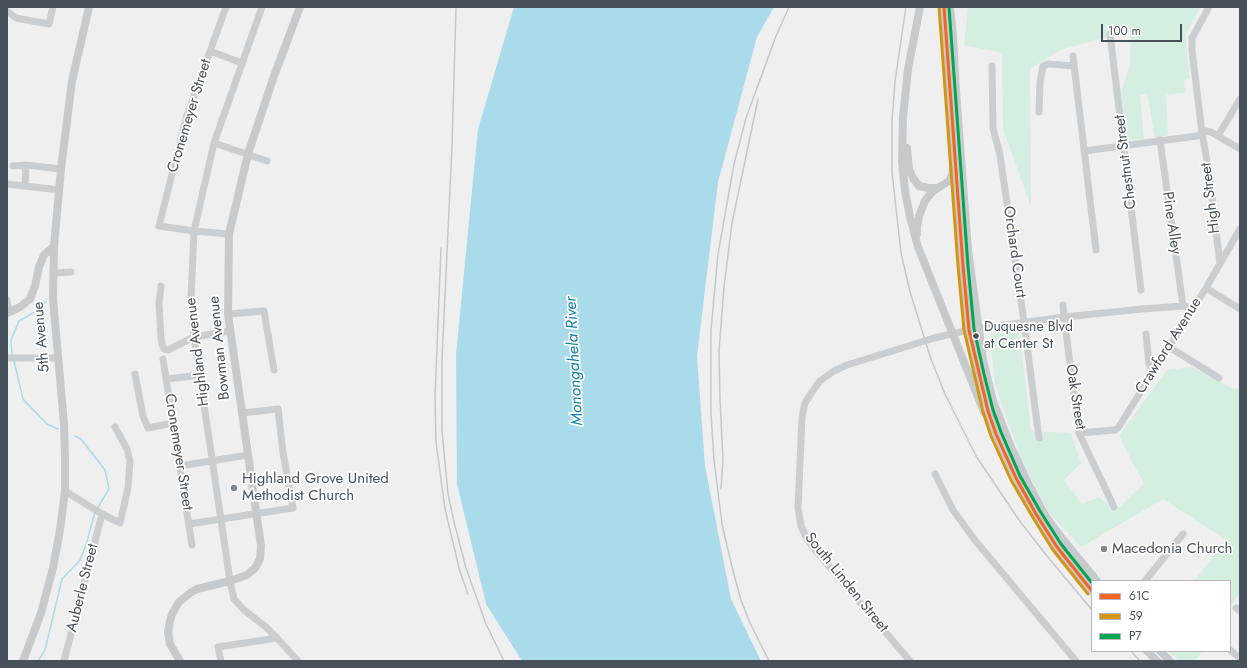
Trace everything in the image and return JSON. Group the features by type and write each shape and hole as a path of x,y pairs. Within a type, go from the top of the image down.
{"main road":[{"name":"5th Avenue","path":"23,661 41,613 54,568 65,491 64,424 52,299 54,246 61,169 72,81 89,7"},
{"name":"Bowman Avenue","path":"180,661 168,638 168,626 175,608 184,597 197,589 247,575 255,568 260,559 261,546 228,314 229,234 248,154 274,76 300,7"},
{"path":"920,7 908,69 903,117 902,162 910,217 918,247 992,431 1036,514 1057,546 1091,590"},
{"path":"925,7 911,87 907,155 912,178 919,186 938,188"},
{"path":"944,7 954,162 970,330 988,411 996,434 1016,478"},
{"path":"950,7 968,250 978,330 983,360 993,401 1011,447 1046,517 1060,537 1096,580"},
{"path":"953,36 956,7"},
{"path":"918,247 916,227 925,201 932,192 949,181 952,175 954,162"},
{"path":"8,312 20,308 30,298 44,255 54,246"},
{"path":"1148,652 1157,661"},
{"path":"1161,652 1170,661"}],"street":[{"path":"7,11 16,18 49,24 53,7"},
{"name":"Cronemeyer Street","path":"194,231 159,226 186,118 226,7"},
{"name":"Highland Avenue","path":"262,7 214,143 194,231 191,299 194,337 230,581 234,599 244,610 266,627 298,661"},
{"name":"High Street","path":"1208,7 1192,38 1192,50 1220,264"},
{"name":"Chestnut Street","path":"1110,34 1141,290"},
{"path":"210,52 242,63"},
{"path":"1072,56 1096,250"},
{"path":"1039,112 1040,82 1043,66 1048,64 1074,66"},
{"name":"Orchard Court","path":"992,66 993,128 1000,155 1039,438"},
{"path":"1218,136 1240,98"},
{"path":"1084,151 1196,136 1206,131 1240,149"},
{"name":"Pine Alley","path":"1160,140 1183,306"},
{"path":"214,143 267,161"},
{"path":"13,166 26,165 61,169"},
{"path":"24,186 26,165"},
{"path":"7,184 59,190"},
{"name":"Crawford Avenue","path":"1079,433 1115,430 1118,428 1206,288 1240,229"},
{"path":"194,231 229,234"},
{"path":"53,273 71,272"},
{"path":"161,286 159,303 161,338 164,349 168,350 194,337 230,331"},
{"path":"1206,288 1240,309"},
{"path":"7,300 8,312"},
{"name":"Oak Street","path":"1063,305 1079,433 1114,507"},
{"name":"South Linden Street","path":"910,661 817,552 807,539 801,526 798,508 802,417 806,403 820,381 834,371 847,365 953,333 1064,317 1183,306 1193,308"},
{"path":"228,314 264,311 274,370"},
{"path":"1146,334 1149,364 1153,372"},
{"path":"1169,347 1219,378"},
{"path":"11,358 58,358"},
{"name":"Cronemeyer Street","path":"163,359 192,545"},
{"path":"135,374 143,416 148,428 174,423"},
{"path":"167,380 200,375"},
{"path":"189,524 294,508 283,453 278,409 242,413"},
{"path":"65,491 98,512 120,523 128,488 130,461 127,449 115,427"},
{"path":"180,466 248,455"},
{"path":"935,474 953,510 974,539 1076,661"},
{"name":"Auberle Street","path":"64,661 98,512"},
{"path":"1146,580 1183,534"},
{"path":"221,661 218,647 277,638"},
{"path":"1231,651 1240,658"}],"green space":[{"path":"968,7 1201,7 1185,35 1190,79 1184,80 1185,93 1166,95 1168,135 1155,138 1147,93 1140,95 1144,139 1126,140 1121,92 1130,65 1131,31 1060,50 1030,69 1031,206 1003,129 1002,53 964,45"},
{"path":"1019,330 1031,431 1071,433 1081,463 1064,480 1082,504 1099,497 1115,511 1144,484 1119,436 1167,370 1192,367 1232,388 1240,389 1240,592 1231,606 1231,580 1195,580 1226,540 1163,499 1081,547 1048,512 1021,459 995,385 990,335"},
{"path":"1170,652 1202,652 1194,661 1179,661"}],"water":[{"name":"Monongahela River","path":"514,7 774,7 757,37 718,182 697,356 705,466 731,599 761,661 522,661 486,604 457,484 456,355 478,129"}],"waterway":[{"path":"12,355 11,340 19,321 42,308 46,301"},
{"path":"14,361 23,399 47,424 58,429"},
{"path":"75,436 81,439 105,470 109,489 97,509"},
{"path":"38,661 45,650 62,579 80,560 86,545 95,512"}],"railway":[{"path":"456,7 452,146 442,359 442,431 448,494 466,568 486,624 504,661"},
{"path":"769,661 750,623 741,600 722,524 714,460 711,414 711,330 718,254 734,164 746,118 776,36 789,7"},
{"path":"906,7 895,81 892,121 892,172 901,253 910,292 931,359 945,394 976,456 1019,520 1091,609"},
{"path":"721,489 723,460 719,351 724,287 732,223 758,99"},
{"path":"441,248 435,397 436,442 445,509 460,572 468,594"},
{"path":"1132,652 1140,661"}],"transit line":[{"name":"59","path":"939,7 964,330 983,412 991,436 1011,480 1053,550 1088,594"},
{"name":"61C","path":"944,7 969,330 988,411 996,434 1016,478 1036,514 1057,547 1091,590"},
{"name":"P7","path":"949,7 974,329 984,374 993,410 1020,476 1061,544 1091,582"}],"place":[{"name":"Duquesne Blvd at Center St","path":"976,336"},
{"name":"Highland Grove United Methodist Church","path":"234,488"},
{"name":"Macedonia Church","path":"1104,549"}]}
